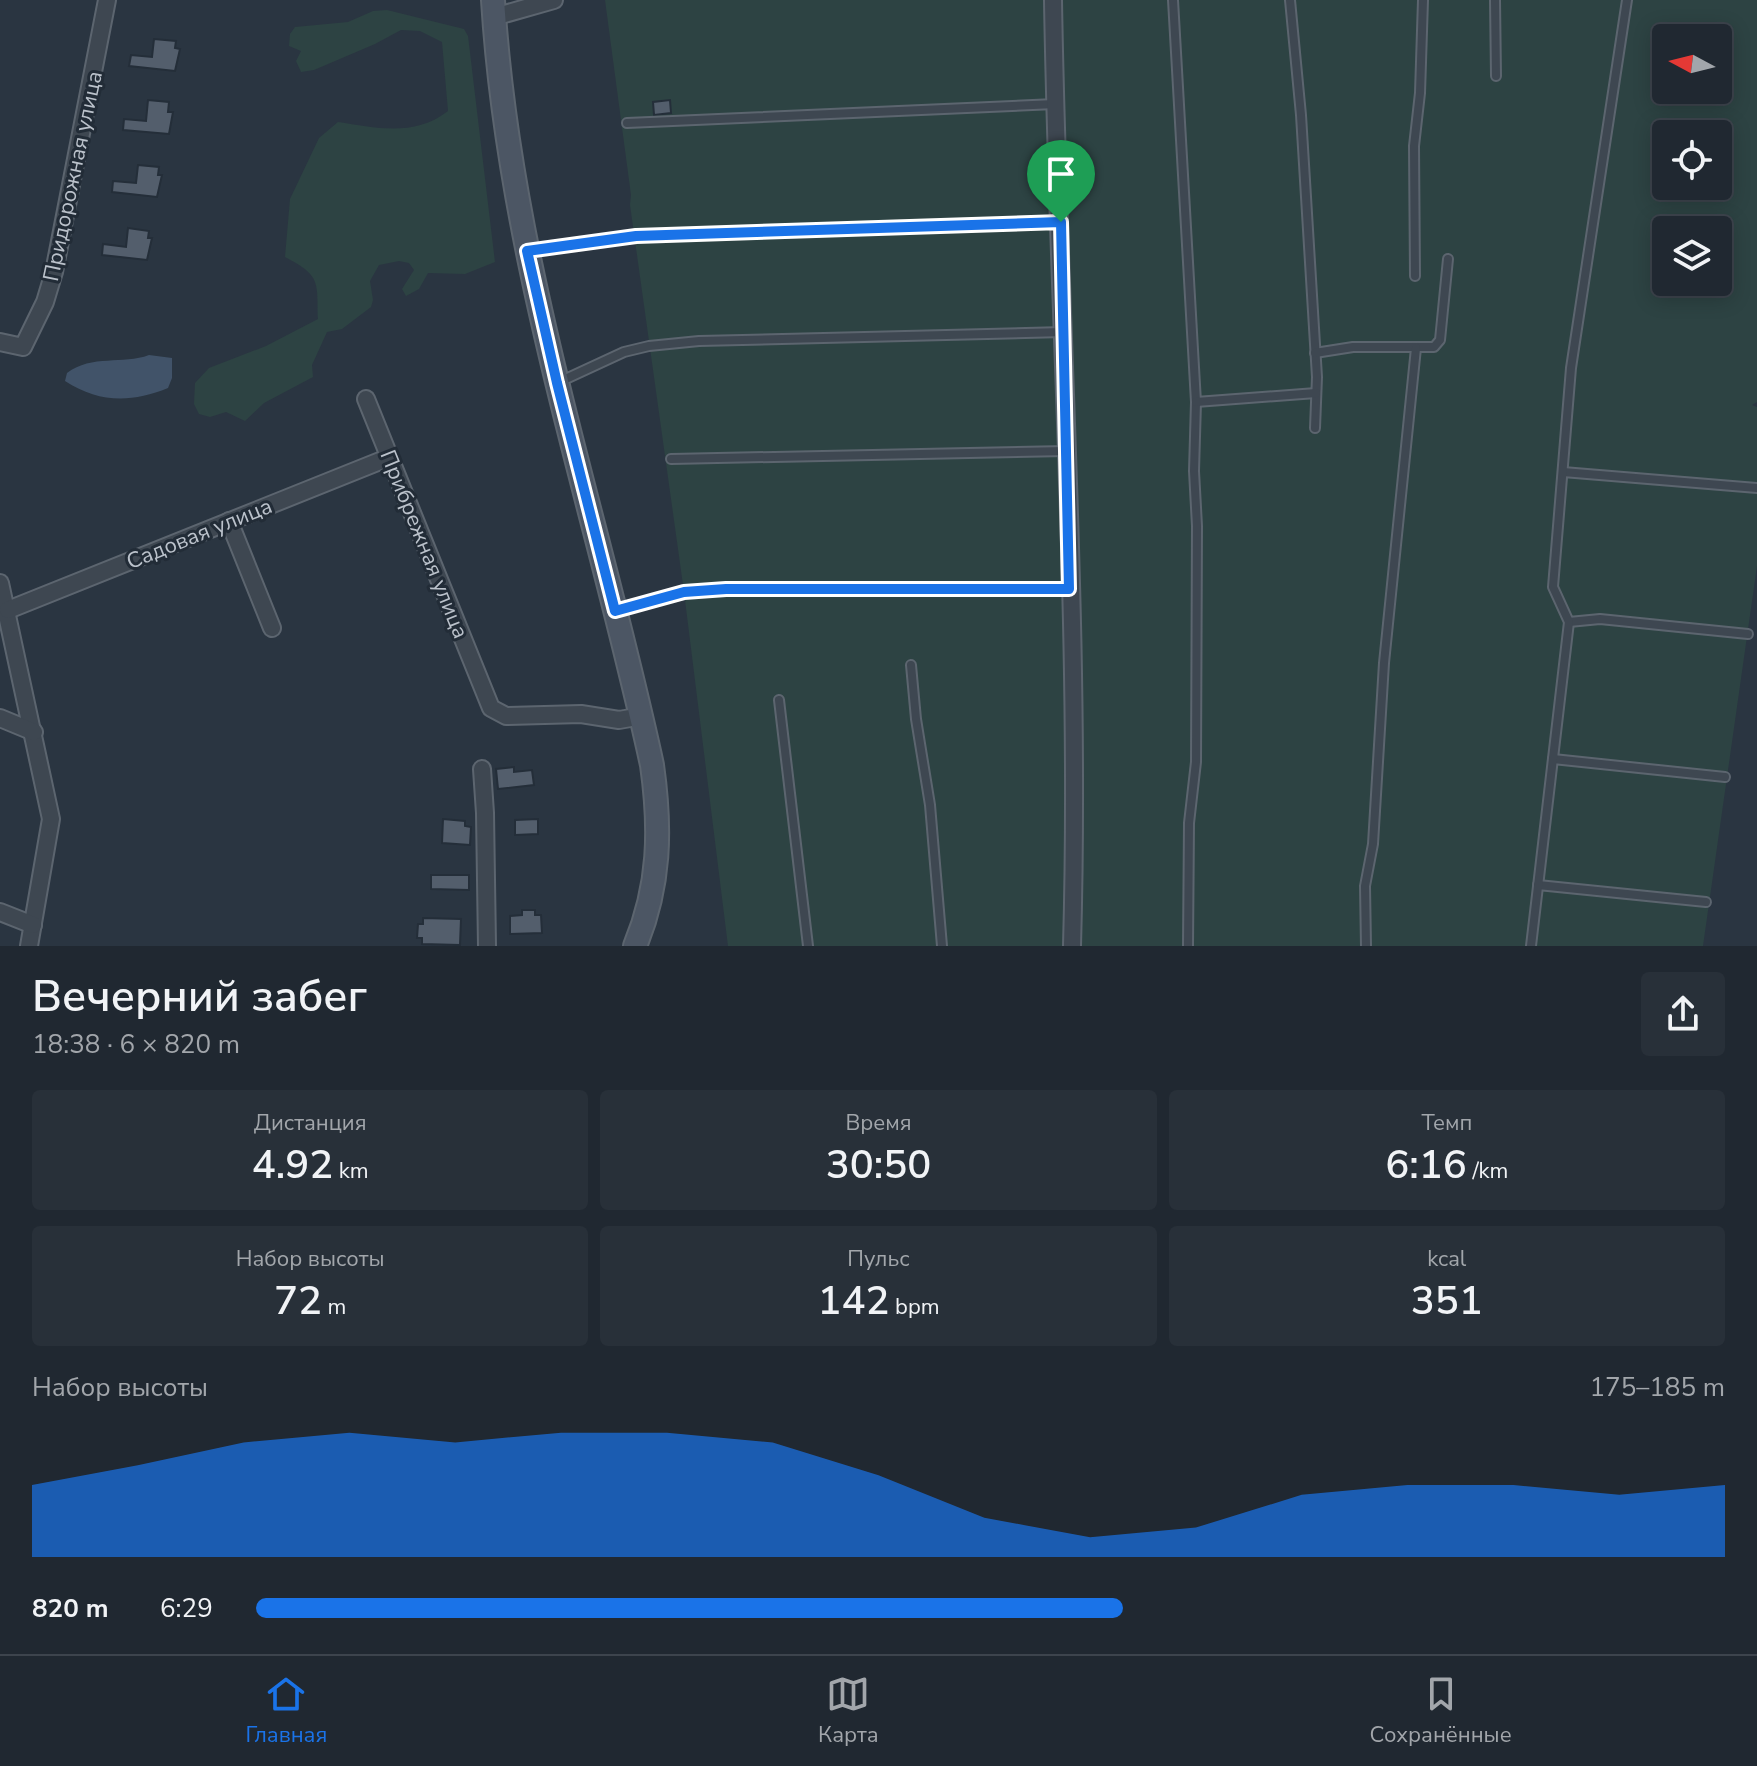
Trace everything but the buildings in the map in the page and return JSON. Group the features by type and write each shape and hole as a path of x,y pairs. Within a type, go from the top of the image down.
{"main road":[{"path":"493,8 499,81 527,251 557,383 642,716 655,787 659,846 653,891 635,946"}],"street":[{"name":"Придорожная улица","path":"0,342 23,347 45,302 54,272 107,0"},
{"path":"493,8 554,0"},
{"path":"1053,0 1075,840 1072,946"},
{"name":"Прибрежная улица","path":"366,399 491,708 506,716 581,714 619,720 642,716"},
{"name":"Садовая улица","path":"8,610 390,457"},
{"path":"229,521 272,628"},
{"path":"0,583 51,819 29,946"},
{"path":"0,718 34,732"},
{"path":"482,769 487,946"},
{"path":"0,912 33,925"}],"lane":[{"path":"1173,0 1196,402 1196,762 1189,823 1188,946"},
{"path":"1290,0 1301,115 1315,353 1315,428"},
{"path":"1415,276 1414,146 1420,93 1423,0"},
{"path":"1495,0 1496,76"},
{"path":"1531,946 1569,622 1553,587 1571,368 1627,0"},
{"path":"627,123 1055,104"},
{"path":"527,251 636,236 1061,222"},
{"path":"1315,353 1353,347 1434,347 1440,340 1448,259"},
{"path":"557,383 624,352 687,342 1064,332"},
{"path":"1366,946 1365,886 1373,844 1384,663 1416,348"},
{"path":"1196,402 1316,393"},
{"path":"671,459 1066,451"},
{"path":"1563,472 1757,488"},
{"path":"615,611 684,592 726,589 1069,589"},
{"path":"1569,622 1600,619 1748,634"},
{"path":"911,665 930,805 942,946"},
{"path":"779,700 808,946"},
{"path":"1553,759 1725,777"},
{"path":"1538,885 1706,902"}],"green space":[{"path":"605,0 1757,0 1757,402 1752,405 1757,407 1757,566 1703,946 728,946 684,592"},
{"path":"387,10 464,29 468,36 495,262 465,274 428,273 419,289 406,296 402,289 414,270 409,263 399,261 379,265 370,281 371,307 342,329 327,332 312,365 313,377 264,403 245,421 226,412 210,417 199,414 194,404 195,383 209,368 266,346 318,319 315,281 305,269 285,257 290,199 319,138 338,122 381,128 409,127 422,125 448,111 442,42 420,31 401,30 314,70 301,72 296,61 301,51 289,46 290,34 295,27 348,22 373,11"}],"water":[{"path":"149,355 172,358 172,378 168,388 141,396 115,398 90,393 65,381 67,373 77,367"}],"route":[{"path":"1061,222 1069,589 726,589 684,592 615,611 527,251 636,236 1061,222"}]}
